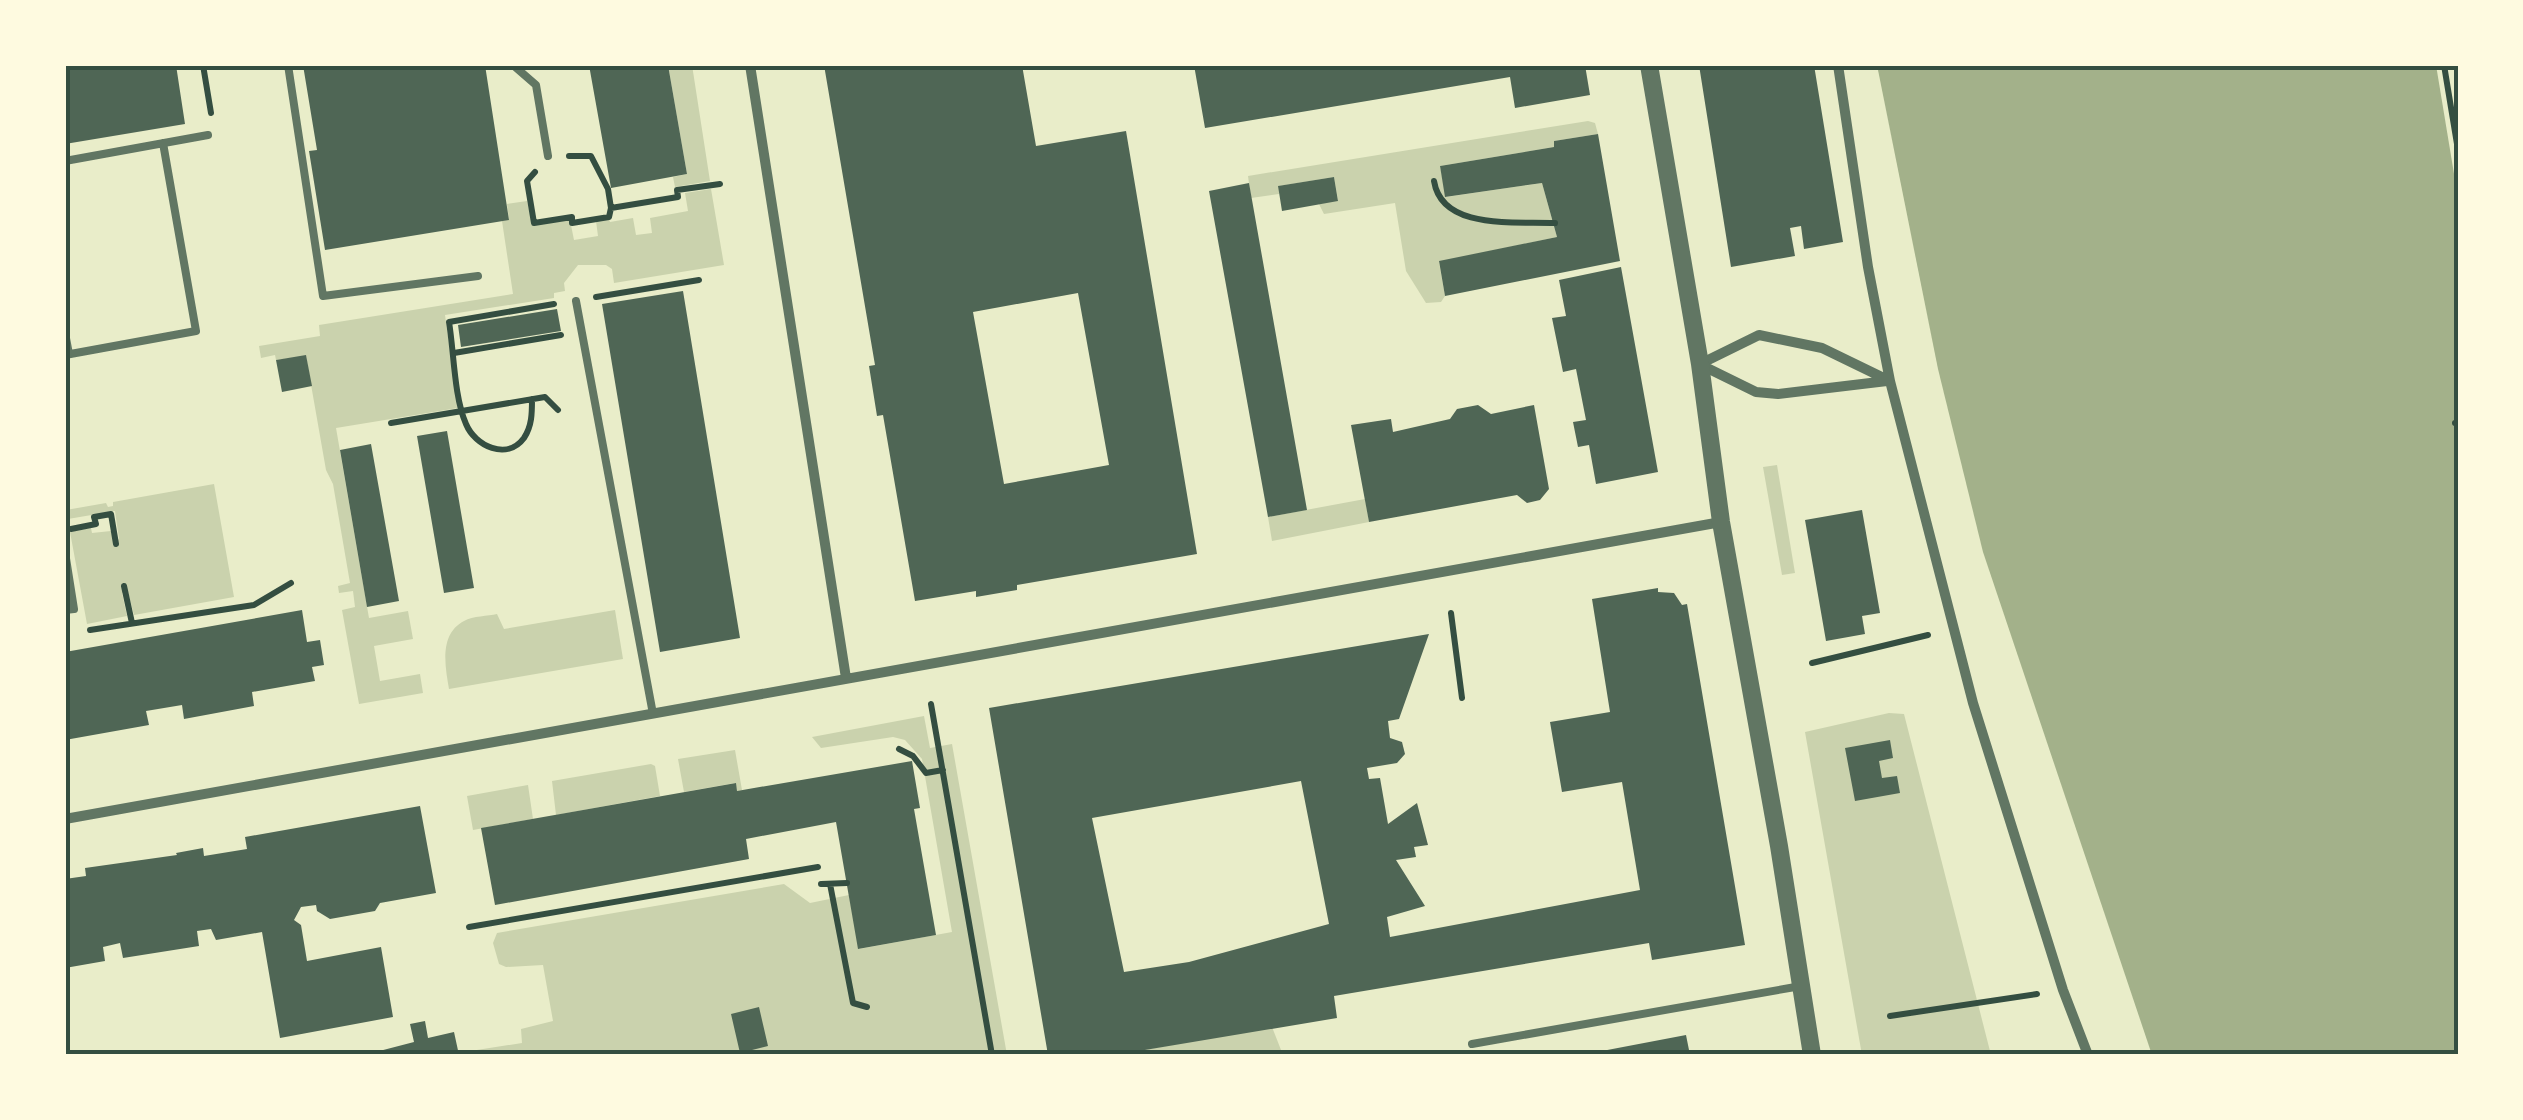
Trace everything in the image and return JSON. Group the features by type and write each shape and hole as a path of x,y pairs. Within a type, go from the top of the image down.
{"street":[{"path":"750,65 846,678"},
{"path":"1649,65 1700,364 1721,522 1812,1055"},
{"path":"1838,65 1868,267 1890,381 1974,704 2063,990 2088,1055"},
{"path":"1700,364 1760,335 1822,348 1890,381"},
{"path":"1700,364 1756,392 1778,394 1890,381"},
{"path":"65,819 1721,522"}],"lane":[{"path":"288,65 324,296 478,276"},
{"path":"513,65 536,85 548,156"},
{"path":"65,161 208,135"},
{"path":"65,334 67,355 196,332 162,143"},
{"path":"576,300 652,714"},
{"path":"65,552 69,609"},
{"path":"1472,1044 1801,986"}],"path":[{"path":"203,65 211,106 208,135"},
{"path":"2444,65 2458,150"},
{"path":"1434,181 1442,202 1466,218 1554,223"},
{"path":"611,208 678,197 677,190 720,184"},
{"path":"531,205 534,224 572,217 572,223 608,217 608,189"},
{"path":"532,400 526,435 515,446 493,449 481,444 467,428 462,412 449,322 699,280"},
{"path":"454,352 582,332"},
{"path":"390,423 545,397 558,410"},
{"path":"65,530 96,524 94,517 111,514 116,544"},
{"path":"69,609 77,632 254,604 291,583"},
{"path":"124,586 132,623"},
{"path":"1451,613 1462,698"},
{"path":"1812,663 1954,628"},
{"path":"931,704 992,1055"},
{"path":"898,749 913,756 926,773 943,770"},
{"path":"469,927 818,867"},
{"path":"847,883 825,884 854,1003 867,1007"},
{"path":"1890,1016 2063,990"}],"shaded area":[{"path":"668,65 692,65 710,181 675,187 673,177 687,174"},
{"path":"1877,65 2436,65 2458,198 2458,1055 2152,1055 1983,552 1938,369"},
{"path":"1588,121 1595,123 1598,134 1554,141 1554,147 1440,166 1446,197 1542,183 1557,237 1439,262 1445,296 1441,302 1426,303 1406,271 1395,203 1324,214 1319,204 1338,200 1334,177 1279,186 1279,194 1251,198 1248,176"},
{"path":"711,189 724,265 614,283 612,269 606,265 578,265 564,283 565,291 554,293 554,298 445,315 458,408 336,428 369,618 408,611 413,639 374,646 380,681 420,674 423,693 359,704 342,610 355,607 353,591 339,593 338,586 350,583 306,356 261,358 259,346 320,336 319,325 513,294 502,221 509,219 507,204 527,201 533,225 570,220 574,240 598,236 596,221 609,219 610,222 633,218 636,235 652,233 650,218 688,211 685,193"},
{"path":"1777,465 1795,573 1782,575 1763,467"},
{"path":"214,484 234,597 134,615 128,592 122,593 127,616 87,624 70,532 91,528 92,533 111,531 114,543 119,539 115,511 68,519 66,510 106,503 108,507 113,502"},
{"path":"1365,499 1369,522 1272,541 1268,517"},
{"path":"615,610 623,659 449,689 447,642 464,621 497,614 504,629"},
{"path":"1889,713 1904,714 1991,1055 1862,1055 1805,732"},
{"path":"924,716 930,748 952,744 1007,1055 464,1055 522,1043 521,1029 553,1021 543,965 499,964 493,943 497,933 784,884 810,903 849,895 859,949 952,932 922,759 905,740 893,737 821,748 812,737"},
{"path":"735,750 742,790 737,791 735,783 684,792 678,759"},
{"path":"655,766 660,796 556,815 552,781"},
{"path":"528,785 533,819 473,830 467,796"},
{"path":"1272,1027 1283,1055 1115,1055"}],"building":[{"path":"65,65 176,65 185,124 65,144"},
{"path":"303,65 485,65 509,220 325,250 309,151 317,150"},
{"path":"589,65 668,65 687,174 611,188"},
{"path":"824,65 1022,65 1036,146 1126,131 1197,554 1017,585 1017,590 976,597 976,591 915,601 883,415 877,416 869,366 875,365","holes":["1078,293 1109,465 1004,484 973,312"]},
{"path":"1194,65 1585,65 1590,95 1515,108 1510,77 1205,128"},
{"path":"1699,65 1814,65 1843,242 1804,249 1801,226 1790,228 1795,256 1731,267"},
{"path":"1598,134 1620,261 1445,296 1439,261 1557,237 1542,183 1445,197 1440,166 1554,147 1554,141"},
{"path":"1334,177 1338,201 1282,211 1278,186"},
{"path":"1249,183 1307,510 1268,517 1209,191"},
{"path":"1621,267 1658,472 1596,484 1589,445 1578,447 1573,422 1586,420 1576,369 1563,372 1552,318 1566,316 1559,280"},
{"path":"683,291 740,638 660,652 602,304"},
{"path":"557,309 561,331 461,347 458,325"},
{"path":"306,355 312,386 282,392 276,360"},
{"path":"1478,405 1491,414 1534,405 1549,489 1540,500 1527,503 1517,495 1369,522 1351,425 1391,419 1393,432 1450,419 1457,409"},
{"path":"447,431 474,588 444,593 417,436"},
{"path":"371,444 399,601 367,607 340,450"},
{"path":"1862,510 1880,613 1862,616 1865,634 1826,641 1805,520"},
{"path":"1658,588 1658,592 1674,593 1682,605 1687,604 1745,945 1652,960 1649,943 1334,996 1337,1018 1115,1055 1048,1055 989,708 1429,634 1399,719 1388,721 1390,738 1402,742 1405,754 1397,763 1367,768 1369,779 1380,778 1388,824 1417,803 1428,845 1414,847 1416,857 1396,860 1425,906 1387,917 1390,937 1640,890 1622,782 1562,792 1550,722 1610,712 1592,599","holes":["1301,781 1329,924 1189,962 1124,972 1092,818"]},
{"path":"302,610 307,642 320,640 324,665 312,667 315,681 252,692 254,706 184,719 182,705 146,711 149,725 65,740 65,652"},
{"path":"1890,740 1893,758 1879,761 1882,778 1897,776 1900,793 1855,801 1845,748"},
{"path":"912,761 920,808 914,809 936,935 858,949 836,822 746,839 749,859 495,905 481,828 736,783 737,791"},
{"path":"420,806 436,893 380,903 375,911 330,919 317,911 316,905 301,907 294,920 301,925 307,961 381,947 393,1017 280,1038 262,932 216,940 211,929 197,931 199,946 123,958 120,943 103,947 105,961 65,968 65,879 86,876 85,868 203,848 204,856 247,849 245,837"},
{"path":"759,1007 768,1046 740,1053 731,1014"},
{"path":"425,1021 428,1038 454,1032 459,1055 364,1055 414,1042 410,1024"},
{"path":"1686,1035 1690,1055 1603,1055 1602,1051"}]}
